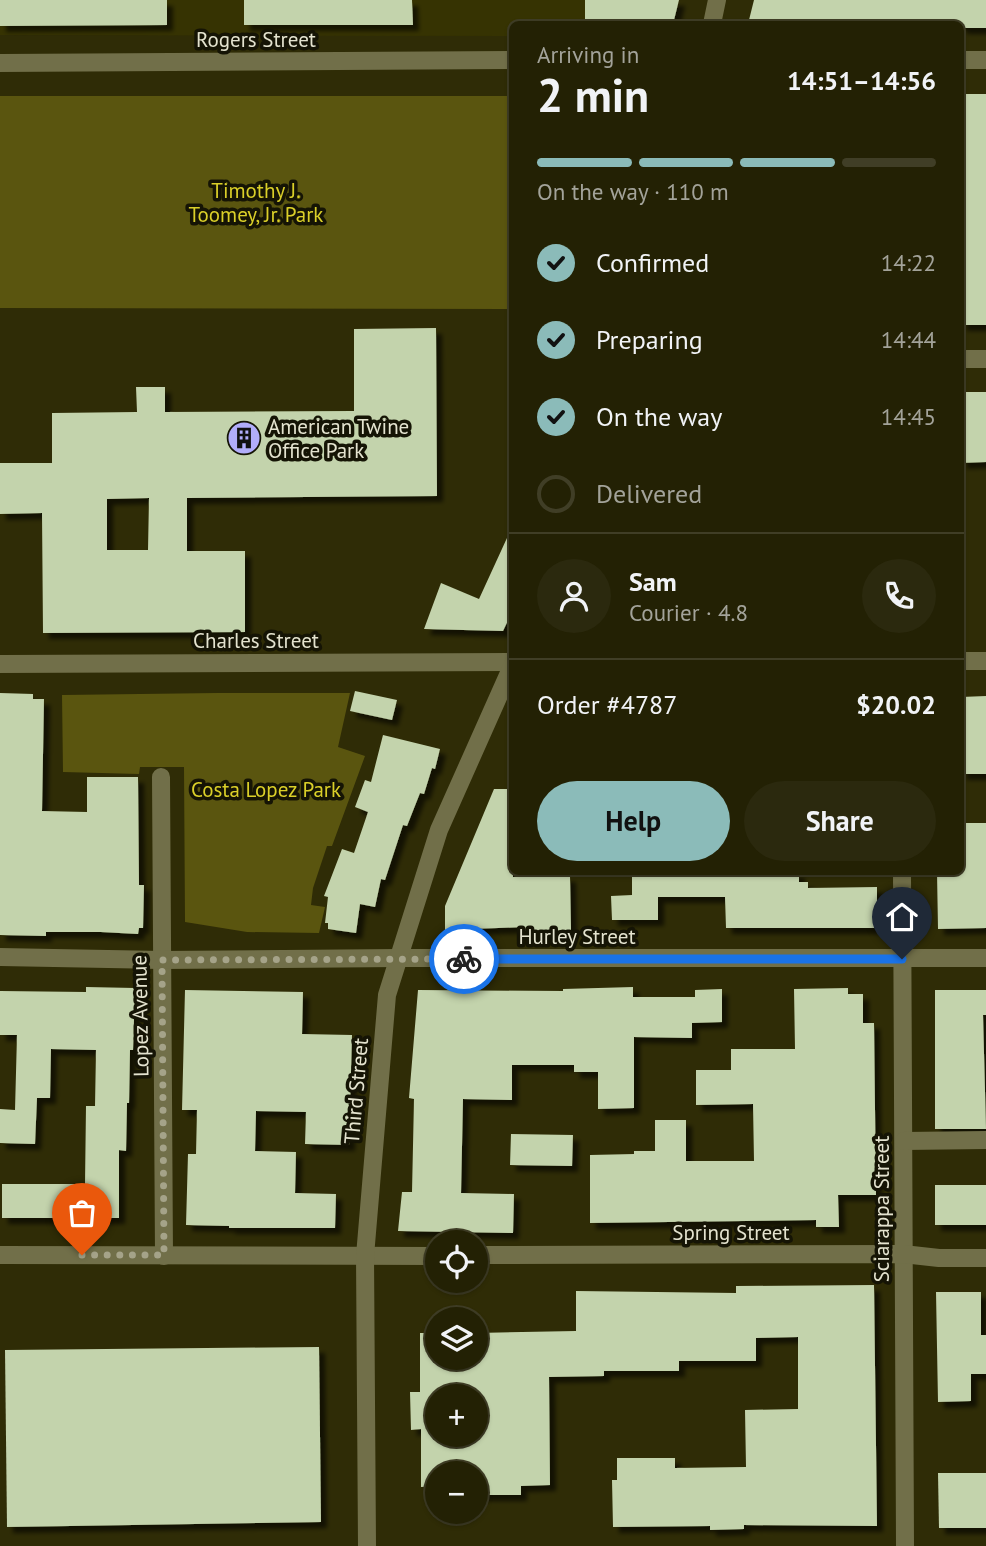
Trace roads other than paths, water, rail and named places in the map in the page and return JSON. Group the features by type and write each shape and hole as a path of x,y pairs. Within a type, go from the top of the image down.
{"street":[{"path":"713,21 717,0"},
{"name":"Rogers Street","path":"0,63 509,60"},
{"path":"964,60 986,60"},
{"path":"964,359 986,359"},
{"path":"964,661 986,661"},
{"name":"Charles Street","path":"0,664 509,663"},
{"name":"Third Street","path":"367,1546 365,1256 387,995 439,830 509,672"},
{"name":"Lopez Avenue","path":"161,777 164,1255"},
{"name":"Sciarappa Street","path":"902,875 905,1546"},
{"name":"Hurley Street","path":"0,957 162,960 986,958"},
{"path":"904,1141 986,1140"},
{"name":"Spring Street","path":"488,1255 904,1254 939,1258 986,1258"},
{"path":"0,1255 425,1255"}],"place":[{"name":"American Twine Office Park","path":"244,438"}],"park label":[{"name":"Timothy J. Toomey, Jr. Park","path":"256,202"},
{"name":"Costa Lopez Park","path":"266,789"}]}
